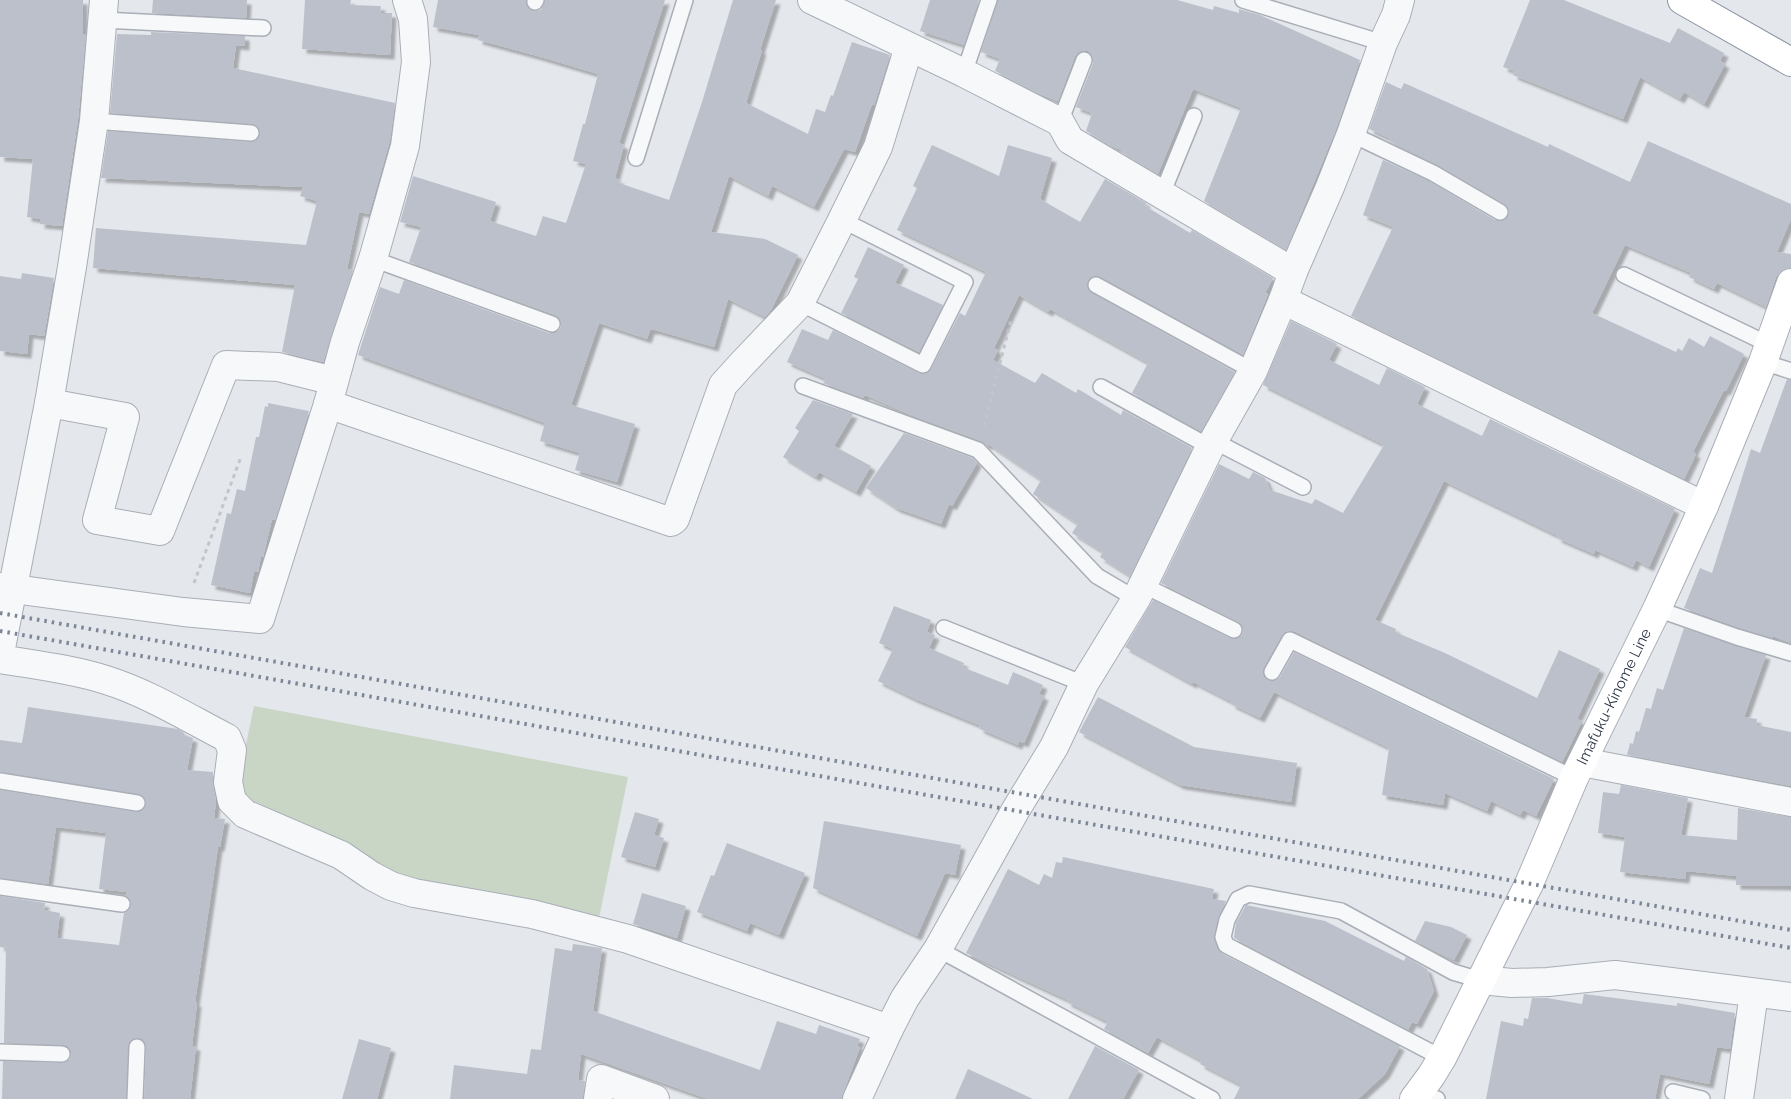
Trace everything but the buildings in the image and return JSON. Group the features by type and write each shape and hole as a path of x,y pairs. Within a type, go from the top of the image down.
{"main road":[{"path":"1682,0 1791,62"},
{"name":"Imafuku-Kinome Line","path":"1423,1097 1529,884 1578,770 1657,608 1704,506 1766,353 1791,283"}],"street":[{"path":"6,588 183,612 260,619 345,342 373,259 405,146 416,62 413,19 407,0"},
{"path":"812,0 964,73 1060,122 1070,140 1293,272"},
{"path":"857,1099 889,1029 906,998 938,949 1015,811 1054,747 1084,684 1140,592 1212,444 1253,371 1351,134 1400,0"},
{"path":"0,653 6,588 49,402 94,121 103,10"},
{"path":"49,402 125,417 97,520 160,531 226,365 278,367 331,392 671,522 675,519 723,385 800,304 878,147 909,47"},
{"path":"1283,300 1704,506"},
{"path":"0,659 81,673 107,680 156,701 227,738 232,750 228,782 232,801 245,814 341,855 372,876 391,886 414,893 532,914 628,939 889,1029"},
{"path":"1578,770 1791,802"},
{"path":"1480,980 1512,983 1615,975 1791,997"},
{"path":"1740,1099 1754,993"},
{"path":"598,1099 600,1079 655,1099"}],"lane":[{"path":"636,158 685,0"},
{"path":"964,73 989,0"},
{"path":"1243,0 1384,43"},
{"path":"103,10 263,28"},
{"path":"1060,122 1084,60"},
{"path":"1162,194 1194,116"},
{"path":"94,121 251,133"},
{"path":"1351,134 1433,173 1500,212"},
{"path":"800,304 923,365 965,282 842,220"},
{"path":"373,259 552,324"},
{"path":"1624,275 1766,353 1791,371"},
{"path":"1096,285 1253,371"},
{"path":"803,386 978,450 1097,576 1234,630"},
{"path":"1101,387 1212,444 1302,487"},
{"path":"1657,608 1737,637 1791,653"},
{"path":"944,628 1084,684"},
{"path":"1272,672 1290,640 1578,770"},
{"path":"0,781 137,803"},
{"path":"0,887 122,904"},
{"path":"1442,1058 1226,945 1222,937 1227,920 1238,899 1248,894 1341,911 1452,972 1480,980"},
{"path":"938,949 1212,1099"},
{"path":"135,1099 136,1047"},
{"path":"0,1052 62,1054"},
{"path":"1673,1092 1702,1099"}],"path":[{"path":"978,450 1011,320"},
{"path":"183,612 241,457"}],"green space":[{"path":"254,706 628,777 599,918 389,874 248,806 239,793 243,759"}],"railway":[{"path":"0,613 1791,930"},
{"path":"0,631 1791,948"}]}
